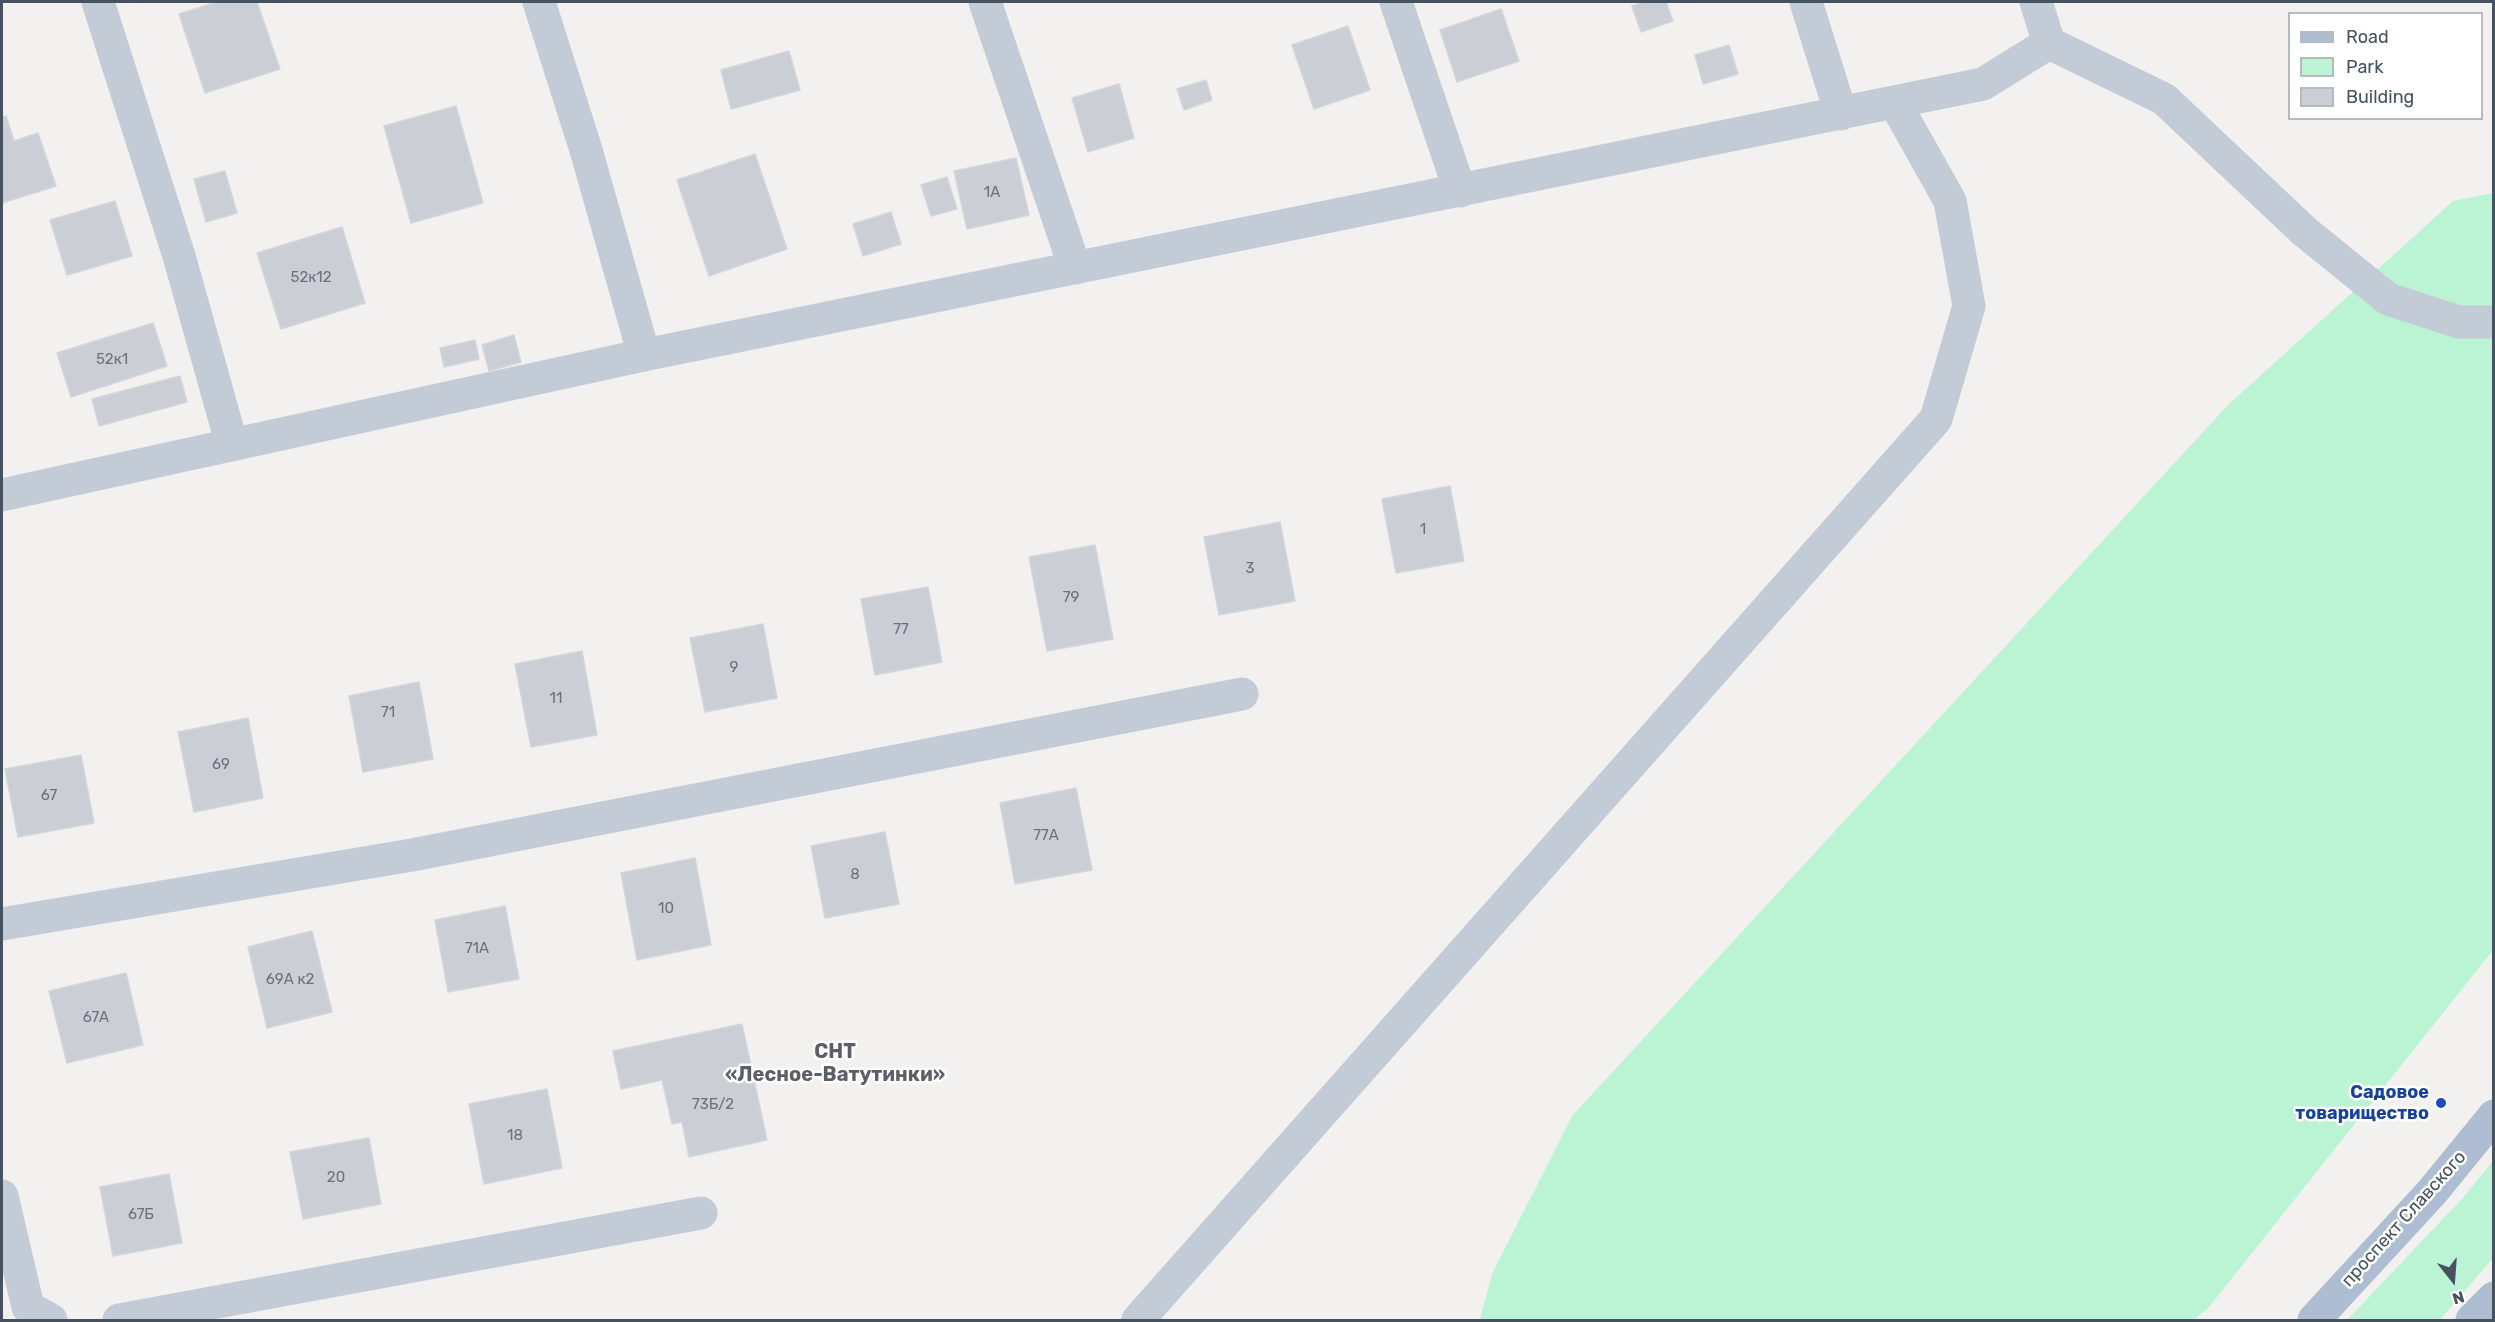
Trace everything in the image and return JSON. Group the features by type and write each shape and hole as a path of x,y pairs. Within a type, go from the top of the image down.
{"main road":[{"name":"проспект Славского","path":"2313,1320 2432,1192 2493,1116"},
{"path":"2472,1320 2493,1298"}],"street":[{"path":"98,2 179,256 232,445"},
{"path":"539,2 586,150 644,355"},
{"path":"985,2 1075,268"},
{"path":"1396,2 1460,191"},
{"path":"1806,2 1841,114"},
{"path":"2036,2 2049,43 2164,99 2304,231 2388,299 2459,322 2493,321"},
{"path":"2,495 644,355 1983,84 2049,43"},
{"path":"1138,1320 1936,419 1969,306 1950,201 1895,102"},
{"path":"2,924 412,855 1242,694"},
{"path":"2,1196 28,1307 51,1320"},
{"path":"119,1320 701,1213"}],"green space":[{"path":"2493,193 2493,950 2209,1307 2194,1320 1480,1320 1492,1274 1572,1116 2228,405 2453,201"},
{"path":"2493,1161 2493,1258 2440,1320 2347,1320 2461,1200"}],"building":[{"path":"217,2 257,2 280,69 205,93 179,14"},
{"path":"1644,2 1666,2 1673,21 1641,32 1632,6"},
{"path":"1501,9 1519,61 1457,82 1440,30"},
{"path":"1348,26 1370,90 1314,109 1292,45"},
{"path":"1729,45 1738,74 1703,84 1695,55"},
{"path":"789,51 800,90 731,109 721,70"},
{"path":"1206,80 1212,100 1184,110 1177,89"},
{"path":"1119,84 1134,138 1088,152 1072,98"},
{"path":"456,106 483,203 411,223 384,126"},
{"path":"6,116 14,141 38,133 56,186 2,203 2,117"},
{"path":"755,154 787,249 709,276 677,180"},
{"path":"1016,158 1029,215 967,229 954,171"},
{"path":"225,171 237,213 206,222 194,179"},
{"path":"947,177 957,209 931,216 921,185"},
{"path":"115,201 132,256 67,275 50,220"},
{"path":"891,212 901,244 863,256 853,224"},
{"path":"342,227 365,303 281,329 257,253"},
{"path":"153,323 167,366 71,397 57,353"},
{"path":"514,335 521,362 489,371 482,345"},
{"path":"475,340 479,359 444,367 440,348"},
{"path":"180,376 187,402 99,426 92,399"},
{"path":"1450,486 1464,561 1396,573 1382,499"},
{"path":"1280,522 1295,601 1219,615 1204,537"},
{"path":"1095,545 1113,639 1047,651 1029,557"},
{"path":"928,587 942,662 875,675 861,599"},
{"path":"763,624 777,698 705,712 690,638"},
{"path":"582,651 597,735 531,747 515,664"},
{"path":"419,682 433,759 363,772 349,696"},
{"path":"248,718 263,798 194,812 178,732"},
{"path":"81,755 94,823 18,837 5,769"},
{"path":"1076,788 1092,870 1015,884 1000,803"},
{"path":"885,832 899,904 825,918 811,846"},
{"path":"695,858 711,945 637,960 621,873"},
{"path":"505,906 519,979 448,992 435,920"},
{"path":"312,931 332,1012 267,1028 248,947"},
{"path":"126,973 143,1045 67,1063 49,991"},
{"path":"742,1024 767,1140 689,1157 682,1122 672,1124 662,1080 621,1089 613,1051"},
{"path":"547,1089 562,1168 484,1184 469,1104"},
{"path":"369,1138 381,1204 303,1219 290,1152"},
{"path":"169,1174 182,1243 113,1256 100,1187"}],"place":[{"name":"Садовое товарищество","path":"2441,1103"}],"district":[{"name":"СНТ «Лесное-Ватутинки»","path":"835,1064"}]}
